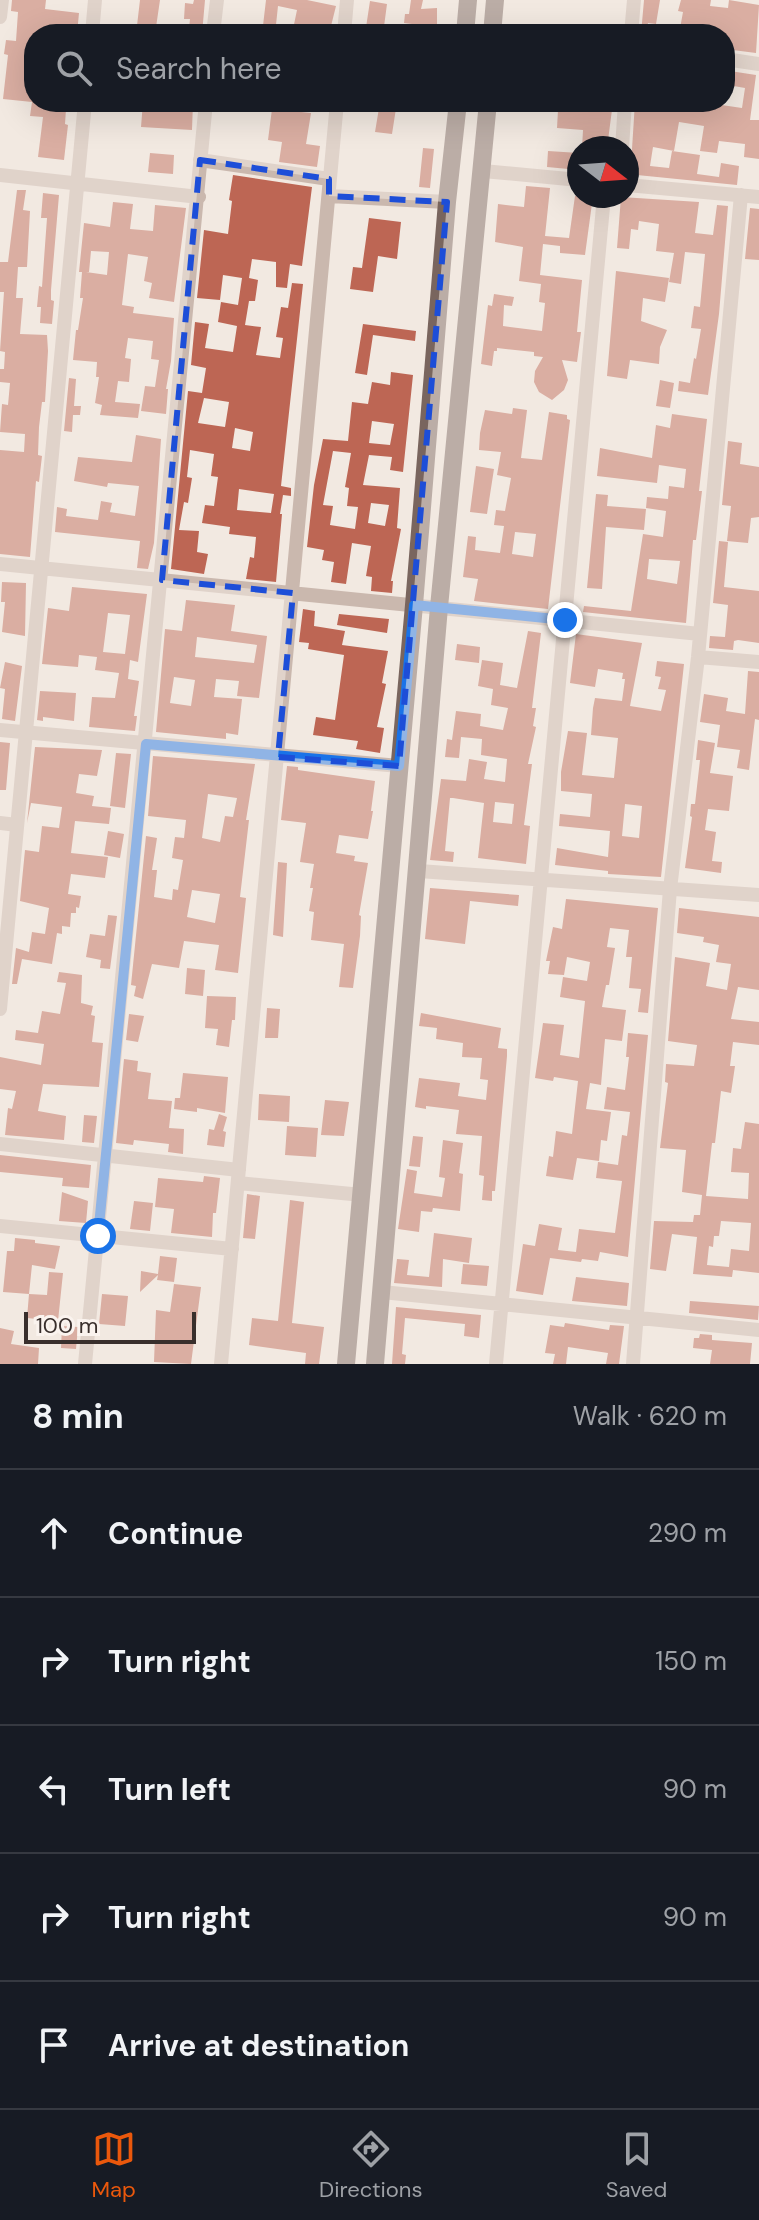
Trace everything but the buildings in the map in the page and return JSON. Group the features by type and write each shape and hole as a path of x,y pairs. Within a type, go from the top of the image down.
{"main road":[{"path":"466,24 468,0"},
{"path":"493,24 495,0"},
{"path":"346,1364 457,112"},
{"path":"375,1364 439,607 487,112"}],"street":[{"path":"0,17 2,0"},
{"path":"93,24 95,0"},
{"path":"214,24 217,0"},
{"path":"345,24 347,0"},
{"path":"632,24 634,0"},
{"path":"735,60 759,64"},
{"path":"0,1009 84,112"},
{"path":"85,1364 205,112"},
{"path":"221,1364 336,112"},
{"path":"623,136 624,112"},
{"path":"200,160 329,179"},
{"path":"483,171 567,179"},
{"path":"0,175 199,197"},
{"path":"639,186 759,197"},
{"path":"633,1364 670,889 698,657 741,195"},
{"path":"329,196 447,202"},
{"path":"496,1364 603,208"},
{"path":"0,564 700,634"},
{"path":"698,657 759,662"},
{"path":"0,730 399,766"},
{"path":"0,823 17,825"},
{"path":"419,871 759,895"},
{"path":"0,1144 106,1156 362,1195"},
{"path":"0,1226 232,1249"},
{"path":"382,1292 759,1330"}],"highlighted area":[{"path":"200,160 329,179 329,196 447,202 399,766 278,757 293,593 162,580"}],"route":[{"path":"98,1236 146,744 399,766 414,605 565,620"}]}
